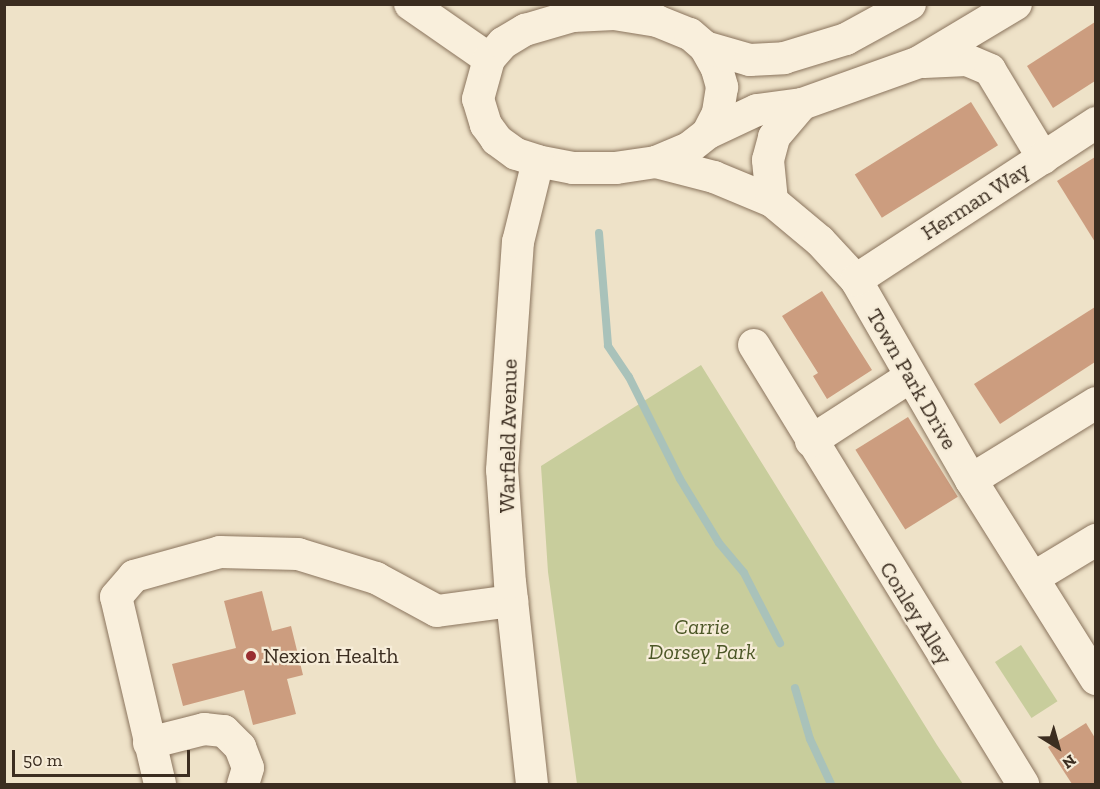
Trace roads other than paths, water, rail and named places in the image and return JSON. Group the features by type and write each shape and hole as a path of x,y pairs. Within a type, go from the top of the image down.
{"street":[{"path":"410,4 489,59"},
{"path":"910,4 846,39 784,58 750,60 705,46 690,34 657,21 572,10 525,30 503,43 489,59 478,99 486,125 516,154 573,168 616,168 656,162 689,148 708,133 757,110 802,104 919,62 1012,7"},
{"path":"990,70 1012,7"},
{"path":"705,46 717,69 722,87 718,113 708,133"},
{"path":"919,62 967,60 990,70 1043,158"},
{"path":"772,201 768,160 774,137 802,104"},
{"name":"Herman Way","path":"855,280 1095,123"},
{"name":"Warfield Avenue","path":"532,784 512,601 502,470 518,242 538,161"},
{"name":"Town Park Drive","path":"656,162 714,177 772,201 820,241 855,280 971,480 1095,679"},
{"name":"Conley Alley","path":"754,345 1023,784"},
{"path":"811,441 910,377"},
{"path":"971,480 1095,403"},
{"path":"1033,578 1095,540"},
{"path":"160,784 116,597 134,576 220,552 298,554 376,578 437,611 512,601"},
{"path":"149,743 204,729 224,731 240,747 248,768 243,784"}],"waterway":[{"path":"599,233 608,346 629,377 680,479 719,543 744,573 780,643"},
{"path":"795,688 810,739 831,784"}],"place":[{"name":"Nexion Health","path":"251,656"}],"park label":[{"name":"Carrie Dorsey Park","path":"702,638"}]}
